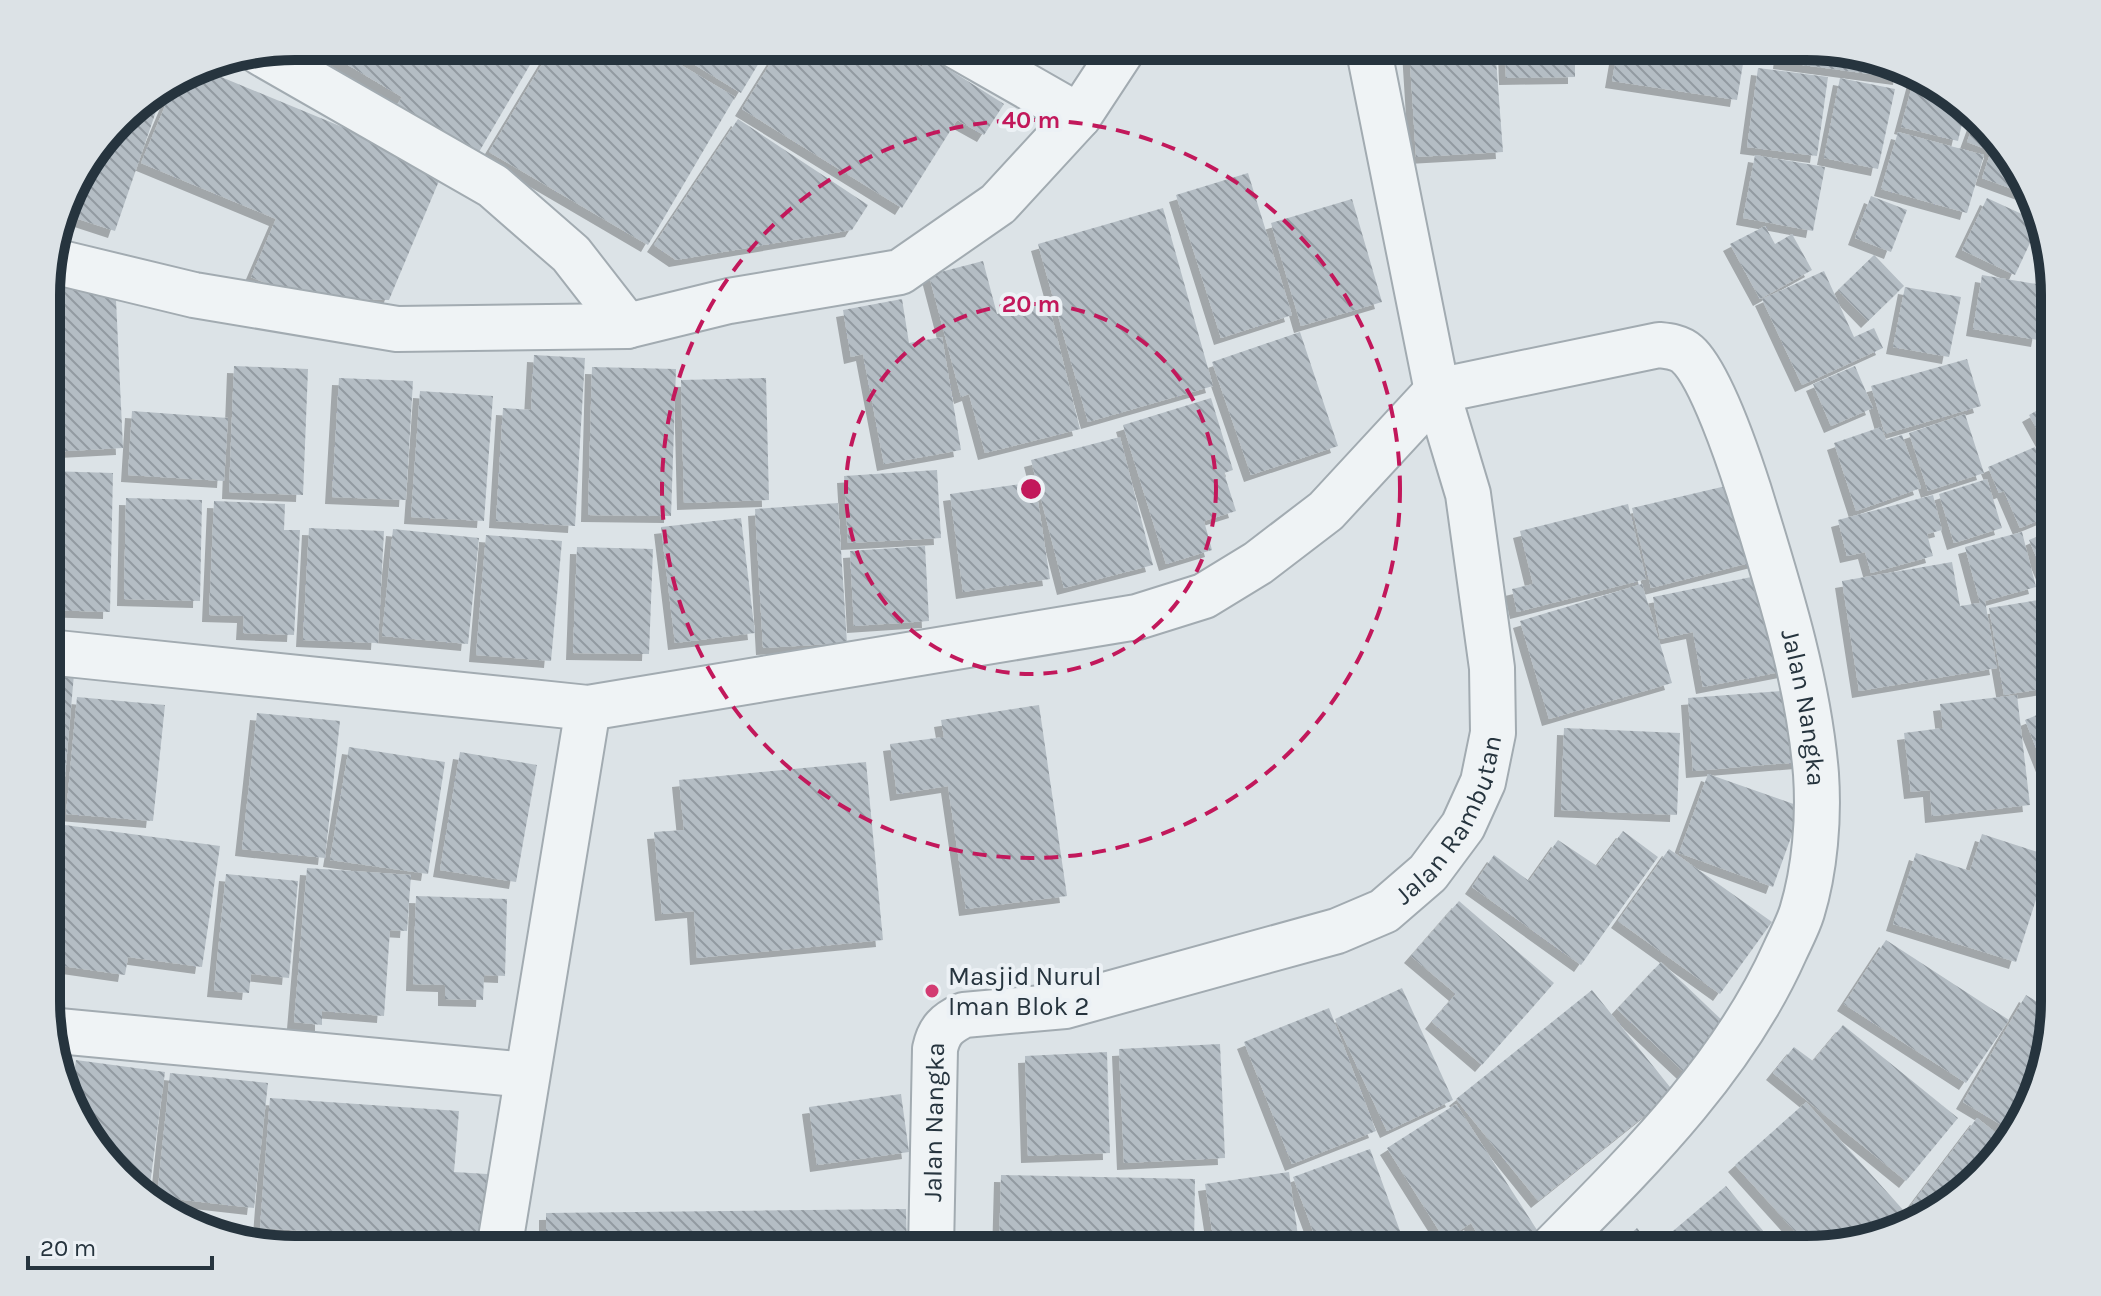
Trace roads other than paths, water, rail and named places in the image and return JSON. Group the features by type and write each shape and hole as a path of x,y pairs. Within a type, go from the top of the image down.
{"street":[{"path":"62,263 194,295 397,329 627,326 729,301 900,272 998,204 1079,116 1116,60"},
{"name":"Jalan Rambutan","path":"1065,1006 1337,931 1384,911 1428,873 1463,826 1483,782 1493,733 1492,668 1468,494 1437,391 1371,60"},
{"path":"982,61 1079,116"},
{"path":"276,62 493,186 571,254 627,326"},
{"name":"Jalan Nangka","path":"1437,391 1659,345 1676,347 1687,354 1700,371 1734,446 1785,609 1802,683 1816,774 1815,843 1802,913 1771,982 1732,1046 1673,1120 1564,1235"},
{"path":"60,653 588,708 1137,617 1204,596 1258,563 1326,511 1437,391"},
{"path":"501,1236 588,708"},
{"name":"Jalan Nangka","path":"931,1236 935,1049 938,1033 964,1015 1065,1006"},
{"path":"62,1031 527,1075"}],"place":[{"name":"Masjid Nurul Iman Blok 2","path":"932,991"}]}
